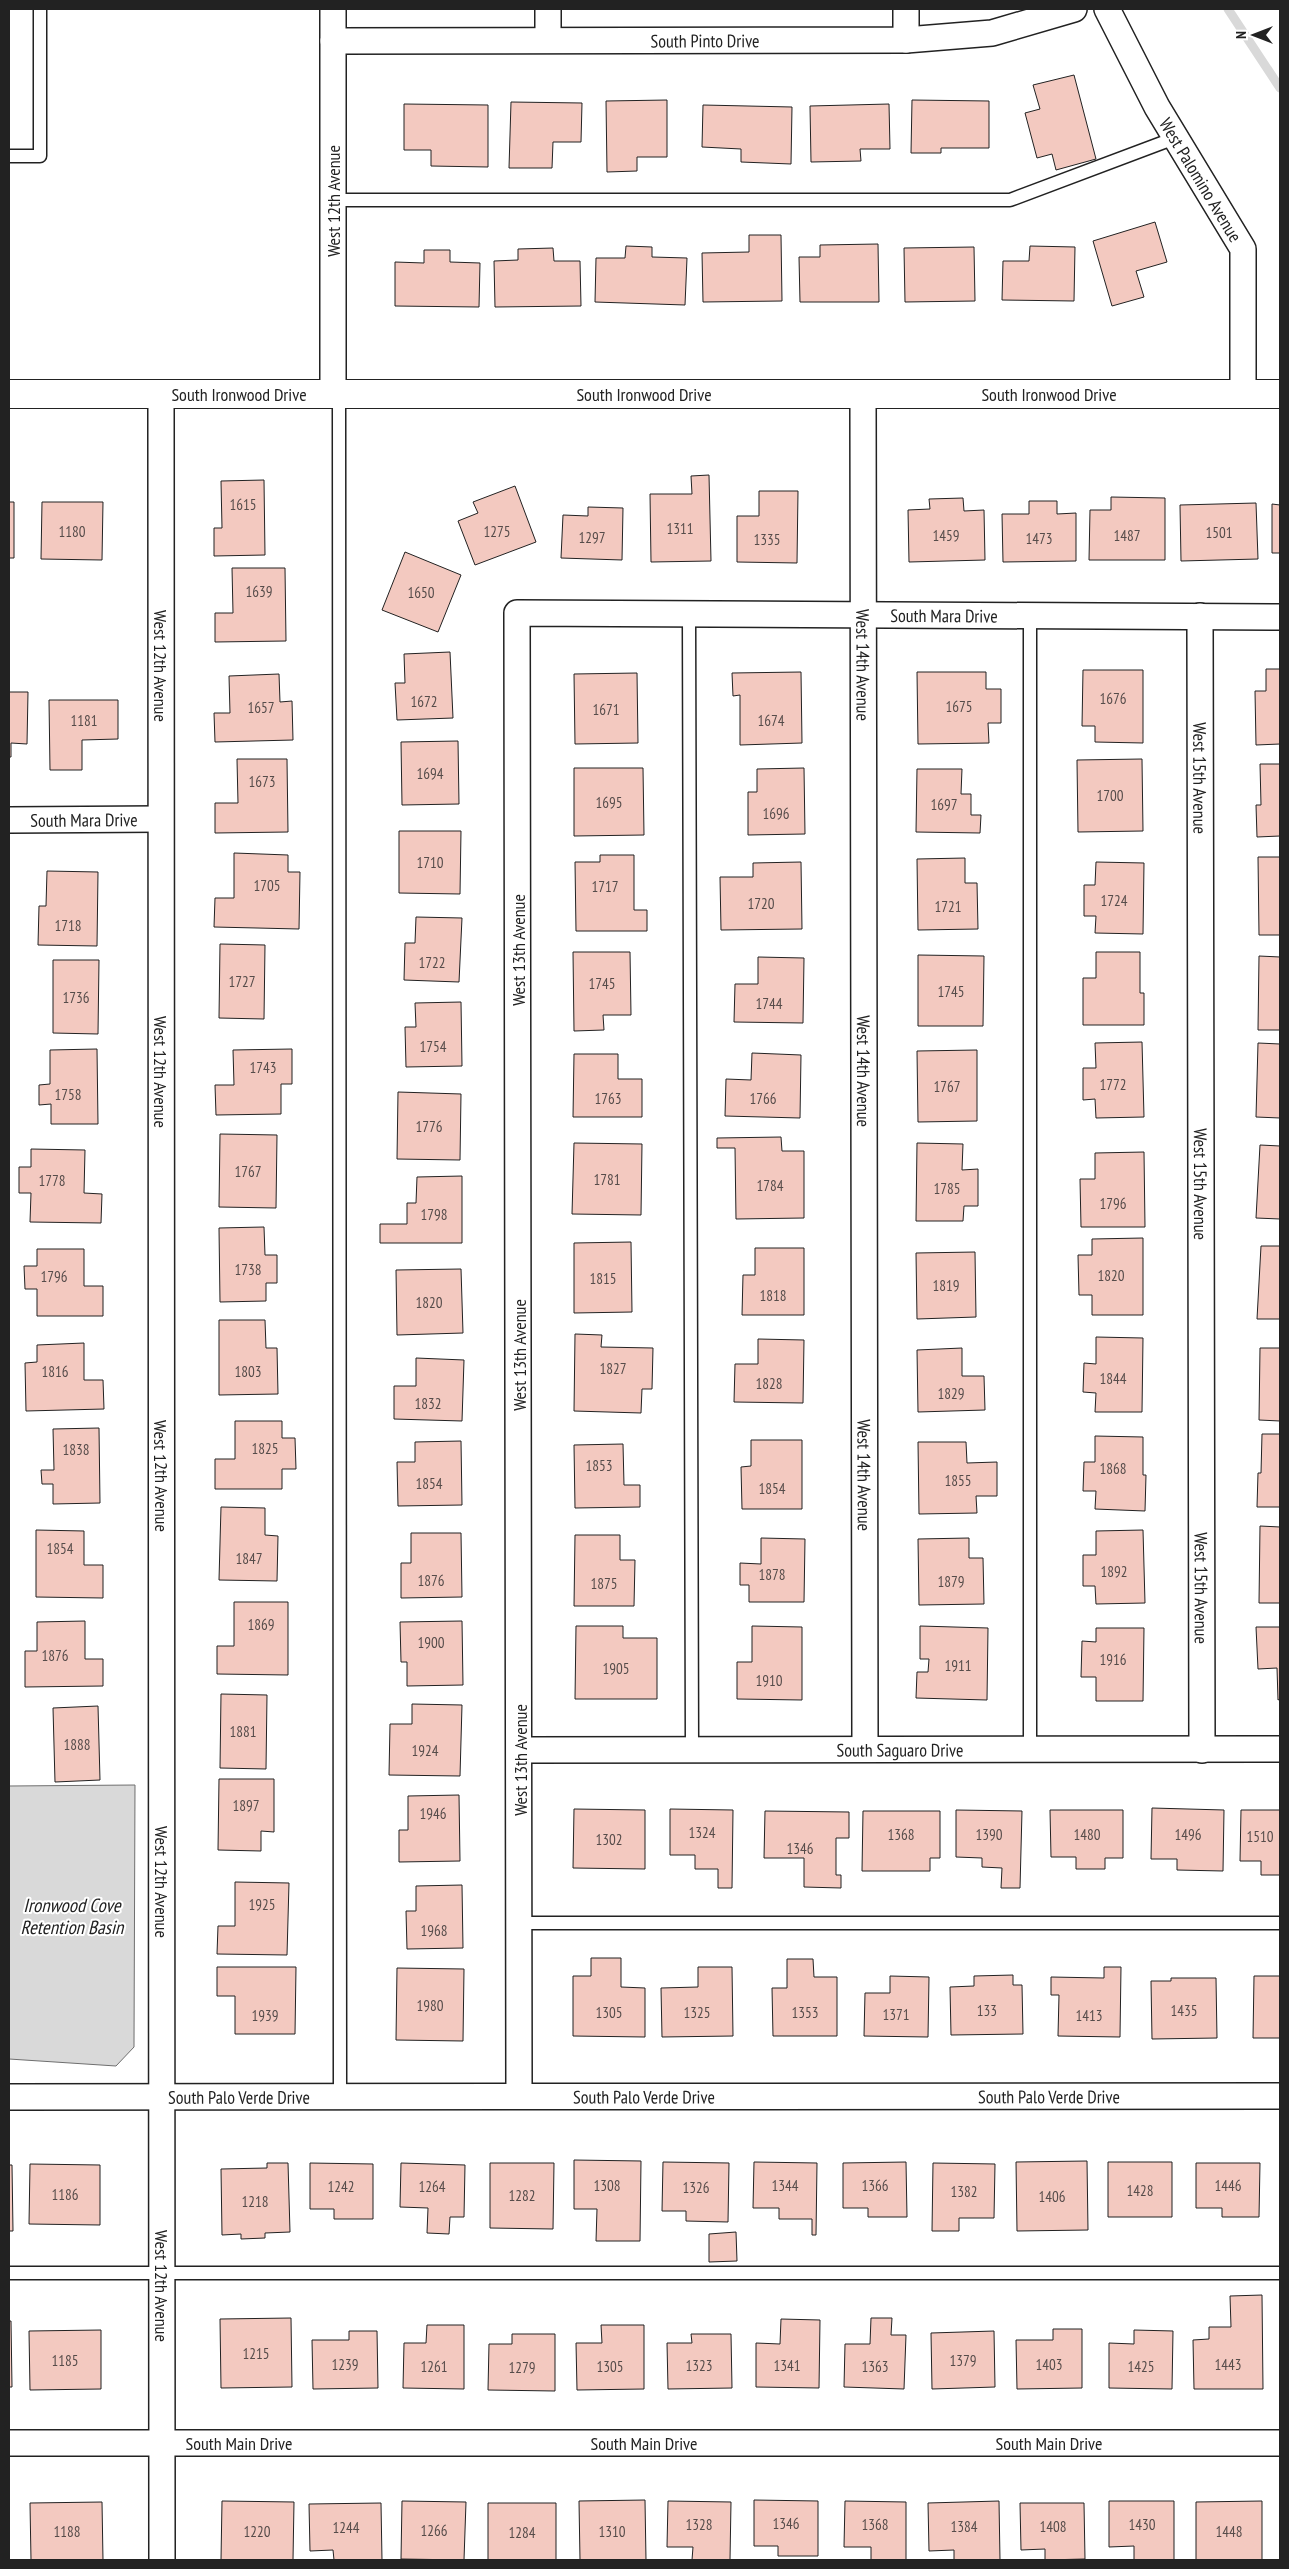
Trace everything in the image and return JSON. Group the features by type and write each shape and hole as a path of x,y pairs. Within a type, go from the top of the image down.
{"main road":[{"name":"South Ironwood Drive","path":"9,394 1280,394"}],"street":[{"name":"West 12th Avenue","path":"332,9 336,393"},
{"path":"548,9 548,40"},
{"path":"906,9 906,40"},
{"name":"South Pinto Drive","path":"333,41 906,40 992,33 1074,9"},
{"name":"West Palomino Avenue","path":"1107,9 1157,107 1243,249 1243,394"},
{"name":"West 14th Avenue","path":"863,393 865,1748"},
{"name":"West 12th Avenue","path":"161,394 162,2560"},
{"name":"South Mara Drive","path":"517,613 1280,617"},
{"name":"West 13th Avenue","path":"517,613 520,2096"},
{"name":"West 15th Avenue","path":"1200,616 1202,1750"},
{"name":"South Mara Drive","path":"9,820 160,819"},
{"name":"South Saguaro Drive","path":"520,1750 865,1748 1280,1749"},
{"name":"South Palo Verde Drive","path":"9,2097 1280,2096"},
{"name":"South Main Drive","path":"9,2443 1280,2443"}],"lane":[{"path":"9,156 40,156 40,9"},
{"path":"333,200 1010,200 1176,138"},
{"path":"336,393 340,2096"},
{"path":"689,615 692,1749"},
{"path":"1030,616 1030,1749"},
{"path":"520,1923 1280,1923"},
{"path":"9,2272 1280,2274"}],"water":[{"name":"Ironwood Cove Retention Basin","path":"135,1785 134,2047 116,2066 9,2059 9,1786"}],"building":[{"path":"1074,75 1096,159 1056,170 1052,154 1037,158 1025,113 1040,109 1033,85"},
{"path":"667,100 667,157 637,157 637,171 607,172 606,101"},
{"path":"912,100 989,101 989,148 941,148 941,153 911,153"},
{"path":"511,102 582,103 581,142 553,142 552,168 509,168"},
{"path":"404,104 488,105 488,167 431,166 431,150 404,150"},
{"path":"889,104 890,149 860,149 861,161 811,162 810,106"},
{"path":"703,105 792,107 791,164 741,162 741,149 702,147"},
{"path":"1155,222 1167,262 1136,271 1144,297 1112,306 1093,241"},
{"path":"749,235 781,235 782,301 703,302 702,253 749,252"},
{"path":"878,244 879,302 800,302 799,257 820,257 820,245"},
{"path":"626,246 652,247 652,257 687,258 685,305 595,302 596,258 625,258"},
{"path":"1030,246 1075,247 1074,301 1002,300 1003,261 1029,261"},
{"path":"974,247 975,301 905,302 904,248"},
{"path":"553,248 554,261 580,261 581,306 495,307 494,261 518,260 518,249"},
{"path":"424,250 450,250 450,262 480,263 479,307 395,306 395,262 424,263"},
{"path":"709,475 711,561 651,562 650,494 692,494 691,476"},
{"path":"264,480 265,555 214,556 214,528 222,528 221,481"},
{"path":"515,486 536,542 475,565 458,521 478,513 473,502"},
{"path":"759,491 798,491 797,563 737,562 737,516 759,516"},
{"path":"1111,497 1165,498 1165,560 1089,560 1090,510 1111,510"},
{"path":"963,498 964,511 984,510 985,560 909,562 908,510 930,509 929,499"},
{"path":"1029,501 1057,501 1057,514 1076,513 1076,561 1003,562 1002,514 1029,514"},
{"path":"9,502 14,502 14,558 9,558"},
{"path":"42,502 103,502 102,560 41,559"},
{"path":"1256,503 1258,559 1181,561 1180,505"},
{"path":"1272,504 1280,505 1280,553 1272,553"},
{"path":"588,507 623,508 622,560 561,558 563,515 588,516"},
{"path":"405,552 461,575 438,632 382,610"},
{"path":"232,568 285,568 286,641 215,642 215,613 233,613"},
{"path":"450,652 453,718 397,720 395,683 405,683 404,654"},
{"path":"1266,669 1280,669 1280,744 1256,745 1255,691 1266,691"},
{"path":"1083,670 1143,670 1143,743 1095,742 1095,726 1082,726"},
{"path":"801,672 802,743 740,745 740,695 733,696 732,673"},
{"path":"917,672 986,672 986,689 1001,689 1001,723 988,723 989,743 918,744"},
{"path":"637,673 638,743 575,744 574,674"},
{"path":"279,674 280,702 292,701 293,740 215,742 214,713 230,713 229,676"},
{"path":"9,692 28,692 27,744 11,743 11,757 9,757"},
{"path":"49,700 118,700 118,739 82,740 82,770 50,770"},
{"path":"458,741 459,804 402,805 401,742"},
{"path":"237,759 287,759 288,832 215,833 215,803 238,803"},
{"path":"1142,759 1143,831 1078,832 1077,760"},
{"path":"1260,764 1280,764 1280,836 1257,837 1256,805 1261,805"},
{"path":"574,768 643,768 644,835 574,836"},
{"path":"804,768 805,834 748,835 748,792 757,792 757,769"},
{"path":"917,769 962,769 961,794 971,794 971,815 981,815 980,833 916,832"},
{"path":"399,831 461,831 460,894 399,893"},
{"path":"234,853 288,855 288,872 300,872 299,929 214,927 215,898 234,898"},
{"path":"600,855 634,855 634,910 647,910 647,931 576,931 575,862 600,862"},
{"path":"1258,857 1280,857 1280,935 1259,935"},
{"path":"965,858 965,883 977,883 978,929 918,930 917,859"},
{"path":"801,862 802,929 721,930 720,877 753,877 753,863"},
{"path":"1096,862 1144,863 1143,934 1095,933 1096,916 1084,916 1084,885 1095,885"},
{"path":"47,871 98,872 97,946 38,945 39,906 46,906"},
{"path":"416,917 462,918 459,982 404,980 405,943 415,943"},
{"path":"220,944 265,945 264,1019 219,1018"},
{"path":"573,952 630,952 631,1015 603,1015 604,1030 574,1031"},
{"path":"1096,952 1140,952 1140,993 1144,993 1144,1025 1083,1025 1083,978 1096,978"},
{"path":"918,955 984,956 983,1026 918,1026"},
{"path":"1259,956 1280,957 1280,1030 1258,1030"},
{"path":"758,957 804,958 803,1023 734,1022 735,984 758,984"},
{"path":"53,960 99,960 98,1034 53,1033"},
{"path":"461,1002 462,1066 406,1067 405,1027 416,1027 415,1003"},
{"path":"1142,1042 1144,1117 1096,1118 1095,1099 1083,1100 1083,1068 1096,1068 1095,1043"},
{"path":"1258,1043 1280,1044 1280,1118 1256,1117"},
{"path":"97,1049 98,1124 51,1124 51,1104 39,1105 39,1085 50,1084 50,1050"},
{"path":"292,1049 292,1084 281,1084 281,1114 216,1115 215,1085 234,1085 233,1050"},
{"path":"977,1050 977,1121 918,1122 917,1051"},
{"path":"752,1053 801,1055 800,1118 725,1116 726,1079 751,1080"},
{"path":"574,1054 618,1054 618,1079 642,1079 642,1117 573,1117"},
{"path":"398,1092 461,1094 460,1160 397,1159"},
{"path":"220,1134 277,1135 276,1208 219,1207"},
{"path":"781,1137 782,1151 804,1151 804,1218 736,1219 735,1148 717,1148 717,1138"},
{"path":"574,1143 642,1144 641,1215 572,1214"},
{"path":"917,1143 963,1144 962,1170 978,1169 978,1206 964,1206 963,1221 916,1221"},
{"path":"1260,1145 1280,1146 1280,1219 1256,1218"},
{"path":"31,1149 85,1150 84,1193 102,1194 101,1223 30,1222 31,1193 19,1193 19,1167 31,1167"},
{"path":"1144,1152 1145,1227 1081,1227 1080,1179 1095,1179 1095,1153"},
{"path":"462,1176 462,1243 380,1243 380,1224 407,1224 407,1203 416,1203 417,1177"},
{"path":"264,1227 265,1255 277,1255 277,1283 266,1283 266,1301 220,1302 219,1228"},
{"path":"1143,1238 1143,1315 1092,1315 1092,1295 1079,1295 1078,1255 1092,1255 1092,1239"},
{"path":"631,1242 632,1312 574,1313 574,1243"},
{"path":"1261,1246 1280,1246 1280,1319 1257,1319"},
{"path":"755,1248 804,1248 804,1315 742,1315 743,1275 755,1275"},
{"path":"37,1249 84,1249 84,1286 103,1286 103,1316 37,1316 37,1289 25,1289 24,1266 37,1266"},
{"path":"975,1252 976,1317 917,1319 916,1253"},
{"path":"461,1269 463,1333 397,1335 396,1270"},
{"path":"219,1320 265,1320 266,1348 277,1348 278,1394 219,1395"},
{"path":"575,1334 602,1335 601,1347 653,1348 652,1389 642,1389 641,1413 574,1411"},
{"path":"1096,1337 1143,1338 1142,1412 1095,1412 1096,1393 1083,1392 1084,1363 1096,1364"},
{"path":"758,1339 804,1340 803,1403 734,1402 735,1364 758,1364"},
{"path":"84,1343 84,1380 103,1380 104,1409 26,1411 25,1363 37,1362 37,1345"},
{"path":"962,1348 962,1376 984,1376 985,1410 918,1412 917,1350"},
{"path":"1260,1348 1280,1348 1280,1421 1259,1420"},
{"path":"416,1358 464,1360 462,1421 394,1419 394,1386 416,1386"},
{"path":"235,1421 282,1421 282,1438 295,1438 296,1469 282,1469 282,1489 215,1489 215,1459 235,1459"},
{"path":"99,1428 100,1503 53,1504 53,1484 42,1484 41,1470 54,1470 53,1429"},
{"path":"1262,1434 1280,1434 1280,1507 1257,1507 1258,1473 1261,1473"},
{"path":"1095,1436 1143,1437 1143,1475 1146,1475 1145,1511 1095,1509 1096,1491 1083,1491 1084,1462 1095,1462"},
{"path":"751,1440 802,1440 802,1509 742,1509 741,1467 751,1466"},
{"path":"461,1441 462,1505 398,1506 397,1462 415,1462 415,1442"},
{"path":"918,1442 966,1442 967,1463 997,1462 997,1496 976,1496 977,1513 919,1514"},
{"path":"623,1444 624,1485 640,1485 640,1507 575,1508 574,1445"},
{"path":"221,1507 265,1508 265,1535 278,1536 277,1581 219,1580"},
{"path":"1260,1526 1280,1527 1280,1603 1259,1603"},
{"path":"36,1530 84,1531 84,1565 103,1565 103,1598 36,1597"},
{"path":"1143,1530 1145,1603 1096,1604 1095,1586 1083,1586 1083,1555 1096,1555 1096,1531"},
{"path":"411,1533 461,1533 462,1597 401,1598 401,1563 411,1563"},
{"path":"575,1535 620,1535 620,1560 635,1560 634,1606 574,1606"},
{"path":"761,1538 805,1539 804,1602 749,1602 749,1585 740,1585 740,1563 761,1564"},
{"path":"969,1538 969,1558 983,1558 984,1604 919,1605 918,1539"},
{"path":"234,1602 288,1602 288,1675 217,1674 217,1646 234,1646"},
{"path":"85,1621 85,1659 103,1659 103,1686 25,1687 25,1651 37,1651 37,1622"},
{"path":"462,1621 463,1685 407,1686 407,1662 401,1662 400,1622"},
{"path":"576,1626 623,1626 623,1638 657,1638 657,1699 575,1699"},
{"path":"752,1626 802,1627 802,1700 737,1699 737,1662 752,1662"},
{"path":"920,1626 988,1628 987,1700 916,1698 917,1672 928,1672 929,1659 920,1659"},
{"path":"1256,1627 1280,1627 1280,1699 1278,1700 1277,1668 1258,1669"},
{"path":"1096,1628 1144,1628 1143,1701 1096,1701 1096,1677 1081,1677 1082,1641 1096,1642"},
{"path":"221,1694 267,1695 266,1769 220,1768"},
{"path":"412,1704 462,1705 460,1776 389,1775 390,1724 412,1724"},
{"path":"98,1706 100,1780 55,1782 53,1708"},
{"path":"219,1779 274,1779 274,1832 261,1831 261,1851 218,1850"},
{"path":"459,1795 460,1861 399,1862 399,1830 408,1830 408,1796"},
{"path":"1152,1808 1224,1810 1223,1871 1177,1870 1177,1859 1151,1859"},
{"path":"574,1809 645,1810 645,1869 573,1868"},
{"path":"670,1809 733,1810 732,1888 718,1888 718,1869 695,1869 695,1855 670,1855"},
{"path":"956,1810 1022,1811 1020,1888 1001,1888 1002,1868 982,1867 982,1858 956,1857"},
{"path":"1050,1810 1123,1810 1123,1858 1105,1858 1105,1869 1076,1869 1076,1857 1051,1857"},
{"path":"1241,1810 1280,1810 1280,1875 1261,1875 1261,1861 1240,1861"},
{"path":"765,1811 849,1812 849,1838 836,1838 836,1875 841,1875 841,1888 804,1887 804,1858 764,1858"},
{"path":"863,1811 940,1811 940,1858 930,1858 930,1871 862,1871"},
{"path":"235,1882 289,1883 287,1955 217,1954 218,1926 235,1926"},
{"path":"462,1885 463,1948 407,1949 406,1911 416,1911 416,1886"},
{"path":"591,1958 621,1958 621,1987 645,1988 645,2037 573,2036 573,1976 591,1976"},
{"path":"787,1959 813,1959 814,1977 837,1977 837,2036 773,2036 772,1988 787,1988"},
{"path":"217,1967 296,1967 295,2034 235,2034 235,1996 217,1996"},
{"path":"698,1967 732,1967 733,2036 662,2037 661,1988 698,1987"},
{"path":"1104,1967 1121,1967 1120,2037 1058,2036 1059,1995 1051,1995 1051,1977 1104,1978"},
{"path":"397,1968 464,1969 463,2041 396,2040"},
{"path":"1013,1975 1013,1985 1022,1985 1023,2034 951,2035 950,1987 974,1986 974,1976"},
{"path":"890,1976 929,1977 928,2037 864,2036 865,1993 890,1993"},
{"path":"1254,1976 1280,1976 1280,2038 1253,2038"},
{"path":"1171,1978 1216,1978 1217,2038 1152,2039 1151,1981 1171,1981"},
{"path":"574,2160 641,2161 640,2241 596,2241 597,2209 574,2209"},
{"path":"1087,2161 1088,2230 1017,2231 1016,2162"},
{"path":"663,2162 729,2163 728,2222 686,2221 686,2211 662,2211"},
{"path":"754,2162 817,2163 816,2235 812,2235 812,2219 779,2219 779,2208 753,2208"},
{"path":"906,2162 907,2217 868,2217 868,2208 843,2208 843,2163"},
{"path":"1108,2162 1172,2162 1172,2217 1108,2217"},
{"path":"267,2163 288,2163 290,2232 265,2233 265,2238 241,2239 241,2234 222,2235 221,2169 267,2168"},
{"path":"310,2163 373,2164 373,2219 334,2219 334,2209 310,2209"},
{"path":"401,2163 465,2165 464,2217 450,2217 449,2234 427,2233 428,2208 400,2207"},
{"path":"490,2163 554,2163 553,2229 490,2228"},
{"path":"933,2163 995,2164 994,2218 959,2218 959,2231 932,2231"},
{"path":"1196,2163 1260,2163 1259,2217 1222,2217 1222,2208 1196,2208"},
{"path":"30,2164 100,2165 100,2225 29,2224"},
{"path":"9,2165 12,2165 13,2231 9,2231"},
{"path":"736,2232 737,2261 709,2262 709,2234"},
{"path":"1262,2295 1263,2389 1194,2389 1193,2340 1209,2339 1209,2327 1231,2327 1230,2296"},
{"path":"291,2318 292,2387 221,2388 220,2319"},
{"path":"871,2318 892,2318 891,2335 906,2335 904,2389 844,2387 845,2344 870,2344"},
{"path":"781,2319 820,2320 819,2388 756,2387 756,2343 780,2344"},
{"path":"9,2321 11,2321 12,2387 9,2387"},
{"path":"427,2325 464,2325 464,2389 403,2388 404,2343 426,2343"},
{"path":"601,2325 644,2325 644,2389 577,2390 576,2343 602,2343"},
{"path":"1053,2329 1082,2329 1082,2388 1017,2389 1016,2340 1053,2340"},
{"path":"101,2330 101,2389 30,2390 29,2331"},
{"path":"1134,2330 1173,2331 1172,2389 1109,2388 1109,2343 1134,2344"},
{"path":"349,2331 377,2331 378,2388 313,2389 312,2340 349,2340"},
{"path":"994,2331 995,2387 932,2389 931,2333"},
{"path":"512,2334 555,2334 555,2391 488,2390 489,2344 512,2344"},
{"path":"691,2334 731,2334 732,2388 668,2389 667,2343 692,2343"},
{"path":"645,2500 646,2560 580,2560 579,2501"},
{"path":"754,2500 818,2501 818,2556 778,2556 778,2546 754,2546"},
{"path":"222,2501 294,2502 293,2560 221,2560"},
{"path":"402,2501 466,2502 464,2560 401,2559"},
{"path":"668,2501 731,2502 730,2560 692,2560 693,2547 667,2547"},
{"path":"845,2501 906,2502 906,2560 871,2560 871,2547 844,2547"},
{"path":"999,2501 1000,2560 954,2560 954,2550 929,2551 928,2503"},
{"path":"1109,2501 1174,2501 1174,2560 1134,2560 1134,2546 1109,2547"},
{"path":"1262,2501 1262,2560 1196,2560 1196,2502"},
{"path":"102,2502 103,2560 31,2560 30,2503"},
{"path":"381,2503 382,2560 334,2560 333,2550 310,2551 309,2504"},
{"path":"488,2503 556,2503 556,2560 488,2560"},
{"path":"1020,2503 1084,2503 1085,2559 1045,2560 1045,2549 1021,2550"}],"waterway":[{"path":"1228,9 1280,88"}]}
